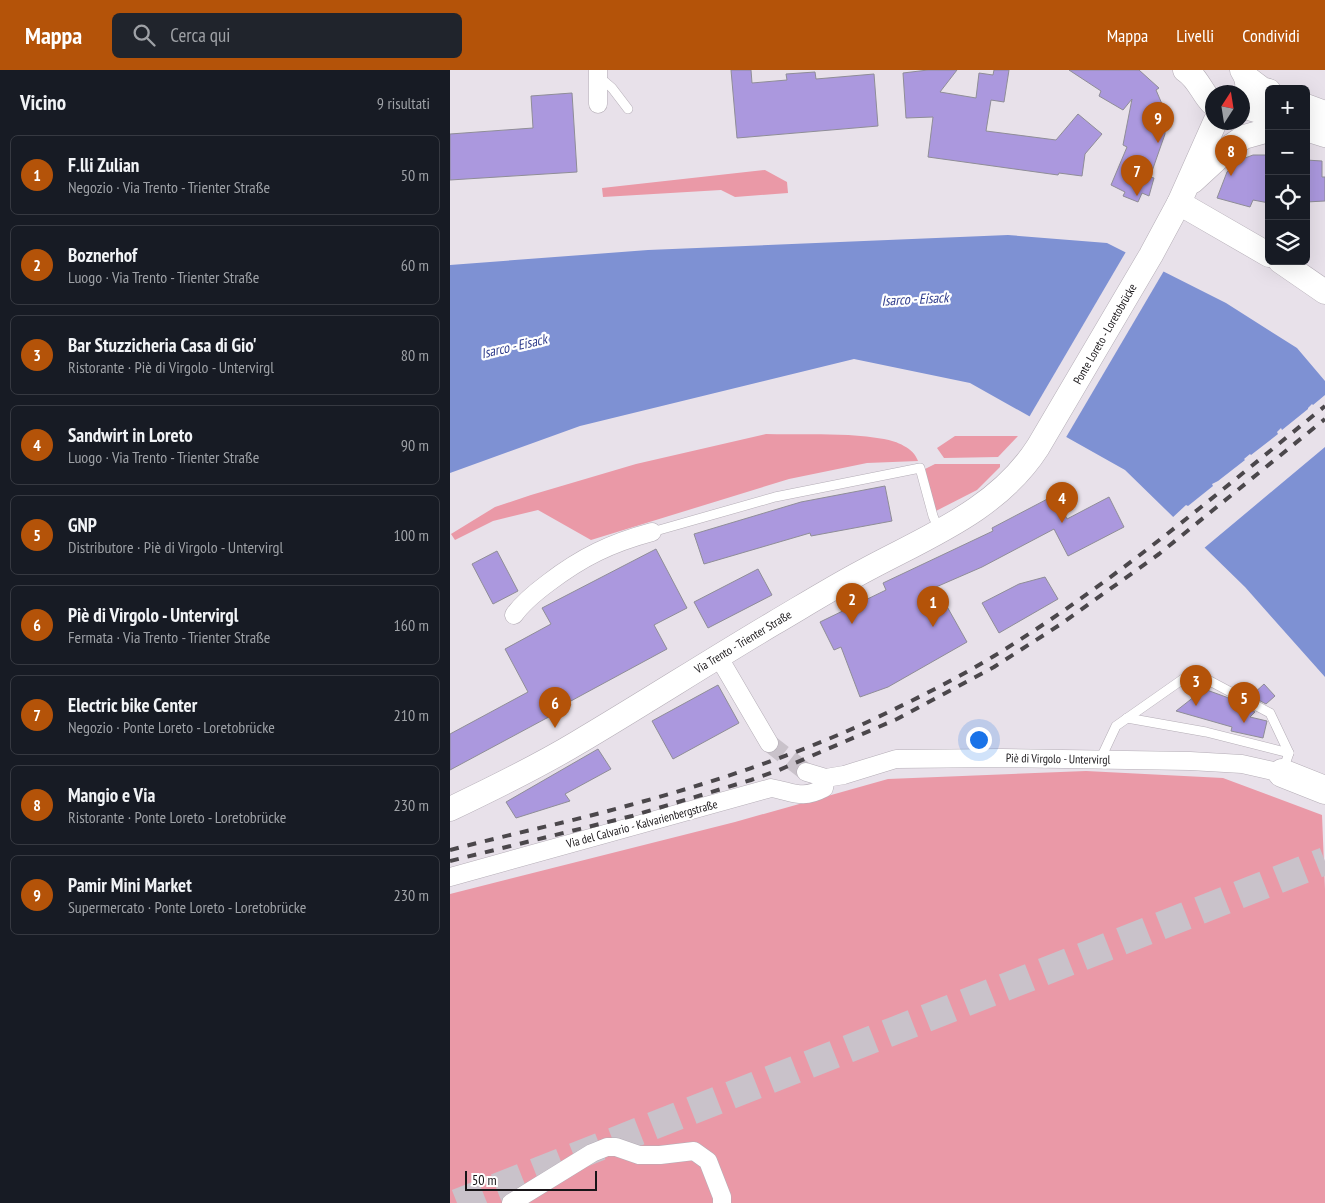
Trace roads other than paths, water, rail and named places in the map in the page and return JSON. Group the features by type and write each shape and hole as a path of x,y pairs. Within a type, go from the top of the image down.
{"main road":[{"path":"1286,763 1325,790"}],"street":[{"path":"1185,70 1205,85"},
{"path":"598,73 598,104"},
{"path":"1244,82 1265,90"},
{"path":"1310,107 1325,113"},
{"path":"1250,108 1265,113"},
{"path":"1310,129 1325,135"},
{"path":"1183,195 1211,130"},
{"path":"1183,195 1231,146 1244,137 1265,131"},
{"path":"1183,195 1265,252"},
{"name":"Ponte Loreto - Loretobrücke","path":"1033,455 1151,255 1183,195"},
{"path":"1286,265 1325,292"},
{"name":"Via Trento - Trienter Straße","path":"450,809 576,744 718,656 862,572 940,532 980,508 1005,487 1033,455"},
{"path":"514,615 539,590 568,568 597,551 628,538 652,532"},
{"path":"718,656 769,743"},
{"name":"Piè di Virgolo - Untervirgl","path":"806,772 826,778 844,775 896,759 1002,758 1190,761 1242,764 1286,763"},
{"name":"Via del Calvario - Kalvarienbergstraße","path":"450,877 771,788 794,794 811,795 824,788 826,778"},
{"path":"511,1203 592,1153 607,1147 616,1147 639,1155 660,1156 694,1151 708,1161 722,1197 722,1203"}],"lane":[{"path":"598,73 628,109"},
{"path":"652,532 775,497 920,468 933,516 940,532"},
{"path":"1100,760 1116,726 1193,672 1270,713 1286,763"},
{"path":"1127,718 1206,732 1286,763"}],"water":[{"name":"Isarco - Eisack","path":"1008,235 1107,243 1226,303 1297,348 1325,381 1325,677 1245,587 1125,470 970,383 854,359 580,426 450,473 450,265 648,250"}],"tunnel":[{"path":"769,743 806,772"},
{"path":"457,1203 1325,861"}],"railway":[{"path":"450,850 608,811 718,779 833,737 928,692 994,656 1080,599 1164,537 1325,406"},
{"path":"450,861 632,816 751,780 779,770 897,719 994,667 1061,624 1159,554 1325,419"}],"place":[{"name":"Pamir Mini Market","path":"1158,143"},
{"name":"Mangio e Via","path":"1231,176"},
{"name":"Electric bike Center","path":"1137,196"},
{"name":"Sandwirt in Loreto","path":"1062,523"},
{"name":"Boznerhof","path":"852,624"},
{"name":"F.lli Zulian","path":"933,627"},
{"name":"Bar Stuzzicheria Casa di Gio'","path":"1196,706"},
{"name":"GNP","path":"1244,723"},
{"name":"Piè di Virgolo - Untervirgl","path":"555,728"}]}
